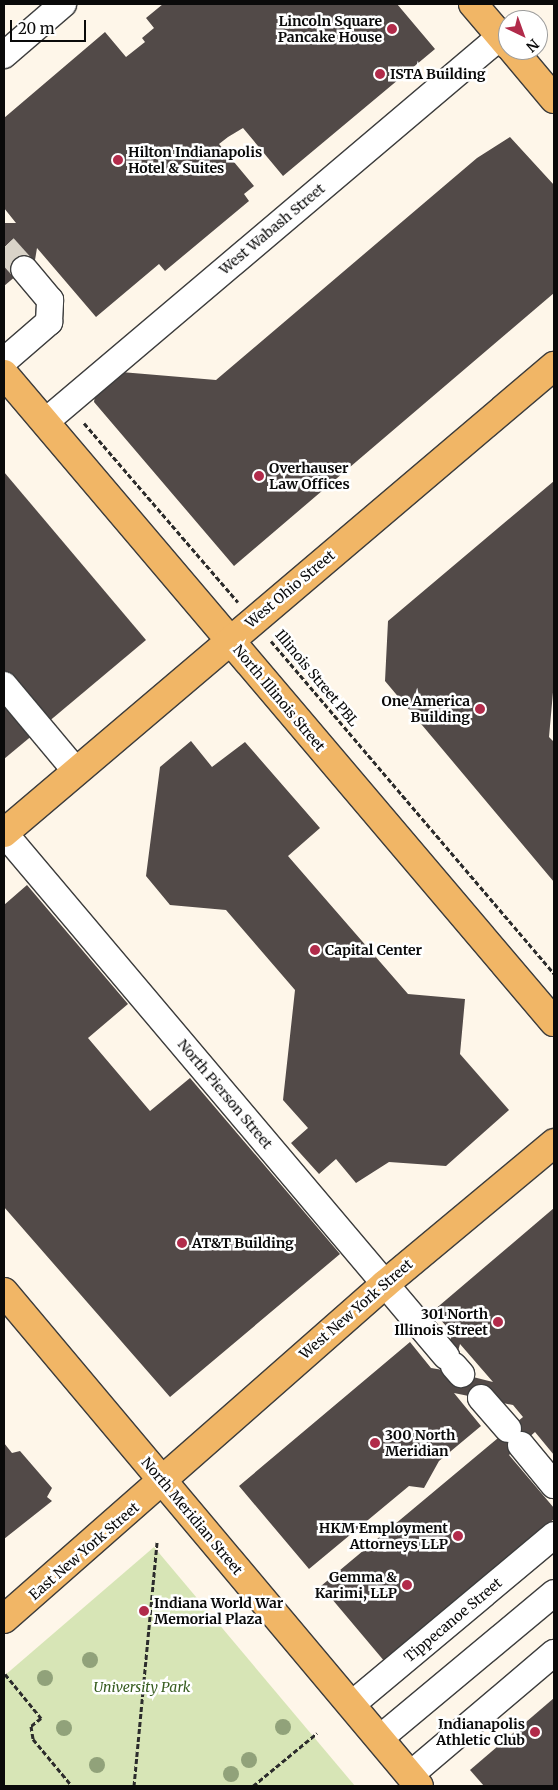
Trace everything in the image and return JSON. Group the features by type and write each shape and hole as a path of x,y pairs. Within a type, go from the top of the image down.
{"main road":[{"path":"473,4 498,33"},
{"path":"520,60 554,100"},
{"name":"West Ohio Street","path":"4,833 75,770 554,366"},
{"name":"North Illinois Street","path":"4,374 554,1022"},
{"name":"West New York Street","path":"163,1480 385,1284 554,1143"},
{"name":"North Meridian Street","path":"4,1292 414,1781"},
{"name":"East New York Street","path":"4,1619 163,1480"}],"street":[{"path":"4,55 63,4"},
{"name":"West Wabash Street","path":"44,422 498,51"},
{"path":"4,361 49,322 50,300 24,270"},
{"path":"4,685 75,770"},
{"name":"North Pierson Street","path":"4,833 454,1365"},
{"path":"481,1398 554,1485"},
{"name":"Tippecanoe Street","path":"351,1706 554,1535"},
{"path":"379,1739 554,1593"},
{"path":"414,1781 554,1653"}],"path":[{"name":"Illinois Street PBL","path":"67,403 554,974"},
{"path":"134,1786 157,1542"},
{"path":"4,1674 41,1718 31,1726 33,1739 72,1786"},
{"path":"254,1786 317,1733"}],"green space":[{"name":"Indiana World War Memorial Plaza","path":"154,1547 355,1786 4,1786 4,1676"}],"building":[{"name":"Hilton Indianapolis Hotel & Suites","path":"163,4 397,4 435,49 283,176 243,128 219,144 254,186 244,194 249,201 165,271 159,264 96,317 37,248 35,260 4,286 4,223 16,223 4,208 4,118 105,32 126,57 145,42 142,38 154,28 146,18"},
{"path":"510,137 554,185 554,293 234,566 94,402 95,395 121,372 216,380 477,158"},
{"path":"4,472 146,640 47,723 4,672"},
{"name":"One America Building","path":"554,481 554,681 549,737 554,742 554,882 385,681 388,621"},
{"path":"4,698 34,734 4,759"},
{"name":"Capital Center","path":"191,741 212,767 245,742 320,828 288,856 408,994 465,999 460,1054 509,1110 446,1166 389,1162 356,1183 336,1159 319,1174 291,1143 308,1128 283,1100 295,990 226,910 170,905 146,876 160,767"},
{"name":"AT&T Building","path":"27,885 128,1004 88,1038 150,1111 190,1078 340,1254 170,1397 4,1207 4,905"},
{"path":"554,1208 554,1455 535,1432 509,1455 554,1508 554,1519 385,1662 321,1586 523,1417 513,1405 454,1393 481,1426 439,1461 424,1488 409,1486 309,1569 239,1486 410,1342 431,1368 443,1370 452,1333 433,1311","holes":["460,1344 493,1382 461,1374 454,1366"]},
{"path":"4,1443 12,1453 20,1451 52,1488 47,1497 52,1501 4,1539"},
{"name":"Indianapolis Athletic Club","path":"554,1698 554,1786 484,1786 470,1770"}],"tunnel":[{"path":"4,247 24,269"}],"place":[{"name":"Lincoln Square Pancake House","path":"392,29"},
{"name":"ISTA Building","path":"380,74"},
{"name":"Hilton Indianapolis Hotel & Suites","path":"118,160"},
{"name":"Overhauser Law Offices","path":"259,476"},
{"name":"One America Building","path":"480,709"},
{"name":"Capital Center","path":"315,950"},
{"name":"AT&T Building","path":"182,1243"},
{"name":"301 North Illinois Street","path":"498,1322"},
{"name":"300 North Meridian","path":"375,1443"},
{"name":"HKM Employment Attorneys LLP","path":"458,1536"},
{"name":"Gemma & Karimi, LLP","path":"407,1585"},
{"name":"Indiana World War Memorial Plaza","path":"144,1611"},
{"name":"Indianapolis Athletic Club","path":"535,1732"}],"park label":[{"name":"University Park","path":"142,1687"}]}
